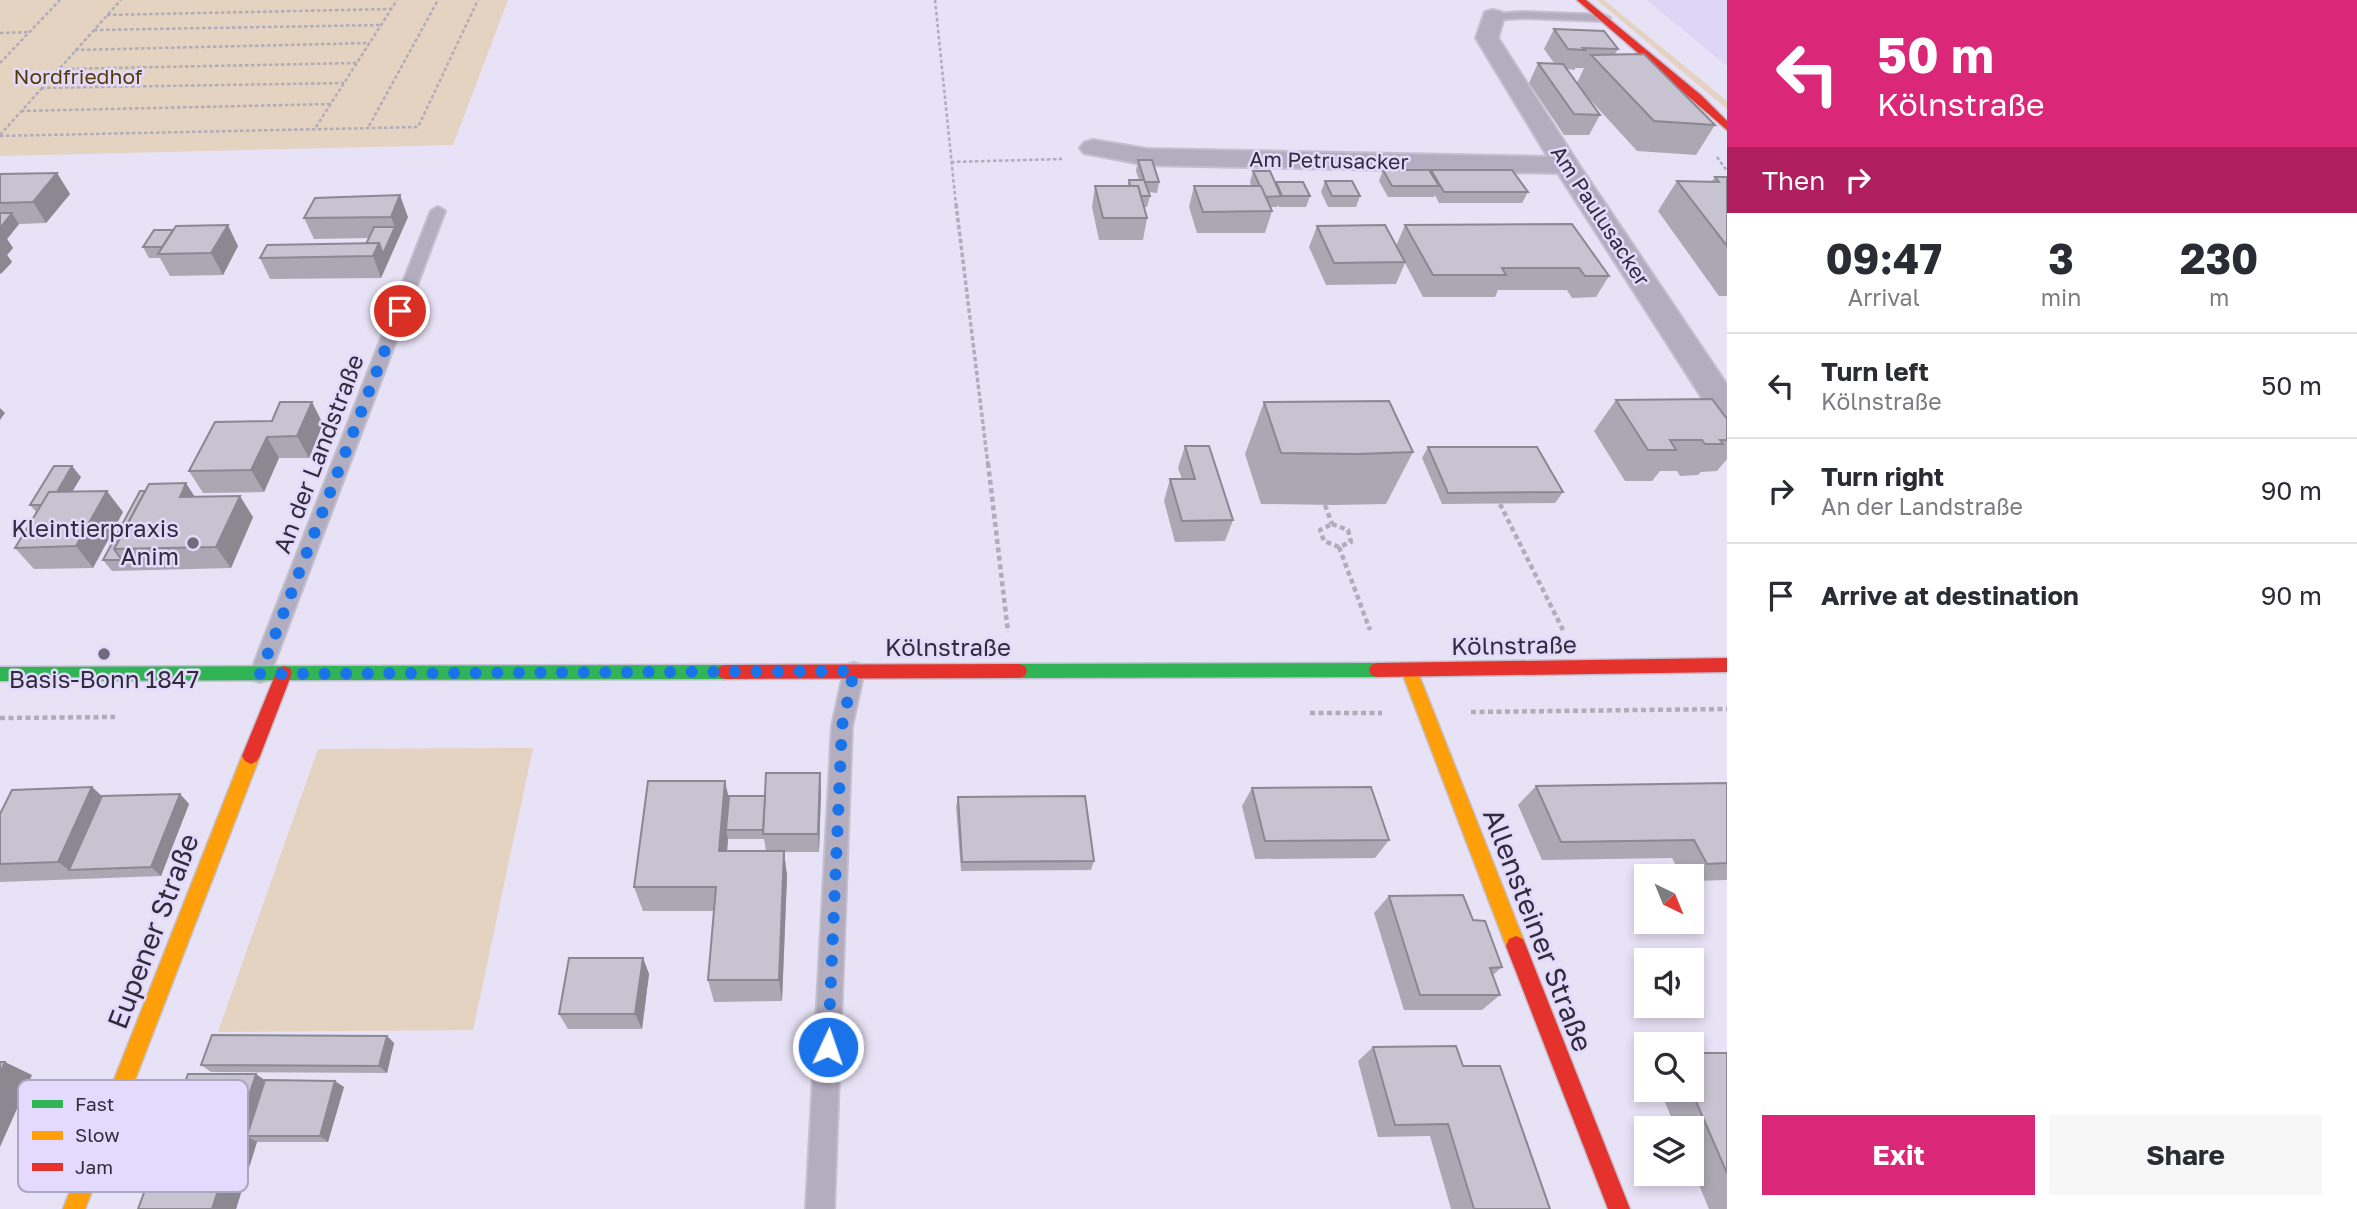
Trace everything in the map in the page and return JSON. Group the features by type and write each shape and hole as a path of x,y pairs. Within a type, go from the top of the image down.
{"main road":[{"path":"1578,0 1604,18 1727,127"},
{"name":"Kölnstraße","path":"0,674 1409,670 1727,665"},
{"name":"Allensteiner Straße","path":"1409,670 1619,1209"},
{"name":"Eupener Straße","path":"125,1080 284,673"},
{"name":"Eupener Straße","path":"74,1209 81,1192"}],"street":[{"name":"Am Paulusacker","path":"1493,17 1488,38 1566,165 1727,410"},
{"name":"Am Petrusacker","path":"1093,148 1147,158 1566,165"}],"lane":[{"path":"1493,17 1521,15 1604,18"},
{"name":"An der Landstraße","path":"260,674 438,211"},
{"path":"820,1209 842,726 854,671"}],"path":[{"path":"0,64 60,0"},
{"path":"0,135 121,0"},
{"path":"316,127 397,0"},
{"path":"369,126 438,0"},
{"path":"0,135 418,127 478,0"},
{"path":"935,0 951,162 1005,615 1015,671"},
{"path":"107,15 391,9"},
{"path":"93,30 381,25"},
{"path":"0,33 30,32"},
{"path":"75,51 370,43"},
{"path":"59,69 357,63"},
{"path":"41,88 344,83"},
{"path":"21,111 331,104"},
{"path":"951,162 1057,160 1093,148"},
{"path":"1500,503 1563,631"},
{"path":"1325,505 1332,524"},
{"path":"1332,524 1348,530 1352,542 1339,547 1324,541 1321,530 1332,524"},
{"path":"1339,547 1370,630"}],"shaded area":[{"path":"1647,0 1727,0 1727,66"}],"green space":[{"name":"Nordfriedhof","path":"0,0 508,0 453,145 0,156"},
{"path":"1597,0 1604,0 1727,101 1727,109"},
{"path":"533,748 473,1030 218,1032 318,749"}],"building":[{"path":"1554,29 1604,31 1618,49 1568,49"},
{"path":"1644,54 1715,125 1654,121 1591,55"},
{"path":"1538,63 1563,64 1600,115 1574,114"},
{"path":"1138,160 1152,160 1159,182 1145,182"},
{"path":"1383,170 1429,170 1439,186 1392,186"},
{"path":"1431,170 1512,170 1528,192 1444,192"},
{"path":"1253,171 1270,171 1281,196 1265,197"},
{"path":"57,173 33,202 0,203 0,174"},
{"path":"1715,177 1727,177 1727,246 1677,181 1719,182"},
{"path":"1129,180 1144,180 1150,196 1141,196 1138,186 1130,186"},
{"path":"1325,181 1352,181 1360,196 1332,196"},
{"path":"1276,182 1303,182 1310,196 1282,196"},
{"path":"1095,186 1138,186 1147,218 1103,218"},
{"path":"1194,186 1261,186 1272,211 1203,212"},
{"path":"400,195 391,217 304,218 315,198"},
{"path":"0,213 12,213 0,228"},
{"path":"1572,224 1609,276 1585,276 1579,268 1502,268 1506,275 1433,275 1405,225"},
{"path":"228,225 211,253 158,254 176,226"},
{"path":"1385,225 1405,262 1334,263 1317,226"},
{"path":"374,227 395,227 383,254 379,243 366,244"},
{"path":"154,230 173,230 162,247 143,247"},
{"path":"379,243 373,256 260,258 267,245"},
{"path":"1712,399 1727,419 1727,440 1720,440 1723,444 1705,444 1702,440 1670,440 1676,450 1648,450 1616,400"},
{"path":"1389,401 1413,452 1281,453 1264,402"},
{"path":"280,402 312,402 297,436 267,437 251,470 189,471 215,422 272,421"},
{"path":"1185,446 1209,446 1233,520 1182,521 1170,479 1195,479"},
{"path":"1428,447 1537,447 1563,492 1448,493"},
{"path":"54,466 72,466 57,492 49,492 42,505 30,505"},
{"path":"186,483 180,497 240,496 216,547 114,549 149,484"},
{"path":"107,491 76,546 15,548 49,492"},
{"path":"140,491 145,491 114,549 122,560 103,560"},
{"path":"766,773 820,773 818,834 763,834"},
{"path":"648,781 725,781 719,851 784,851 779,980 708,980 716,887 634,887"},
{"path":"1727,783 1727,863 1707,864 1694,840 1561,842 1536,786"},
{"path":"92,787 58,862 0,864 0,814 12,790"},
{"path":"1371,787 1389,840 1265,841 1252,788"},
{"path":"180,794 151,867 69,870 102,796"},
{"path":"729,796 765,796 763,830 726,830"},
{"path":"1085,796 1094,861 962,862 958,797"},
{"path":"1463,895 1473,920 1485,921 1502,967 1490,968 1500,995 1420,995 1389,896"},
{"path":"569,958 643,958 635,1014 559,1014"},
{"path":"212,1035 387,1036 379,1066 201,1065"},
{"path":"1456,1046 1463,1066 1500,1066 1550,1209 1474,1209 1448,1124 1395,1125 1373,1047"},
{"path":"1704,1053 1727,1053 1727,1173 1696,1102 1704,1102"},
{"path":"188,1074 256,1074 248,1099 248,1080 186,1080"},
{"path":"265,1080 335,1081 320,1136 248,1136"},
{"path":"144,1192 218,1192 212,1209 138,1209"}],"traffic: fast":[{"path":"1019,671 1377,670"},
{"path":"0,674 725,672"}],"traffic: slow":[{"path":"1409,670 1516,946"},
{"path":"124,1080 251,756"},
{"path":"74,1209 81,1192"}],"traffic: jam":[{"path":"1581,0 1698,98 1727,127"},
{"path":"1377,670 1727,665"},
{"path":"725,672 1019,671"},
{"path":"251,756 284,673"},
{"path":"1516,946 1619,1209"}],"place":[{"name":"Kleintierpraxis Anim","path":"193,543"},
{"name":"Basis-Bonn 1847","path":"104,654"}],"route":[{"path":"400,311 260,674 854,671 842,726 828,1047"}]}
